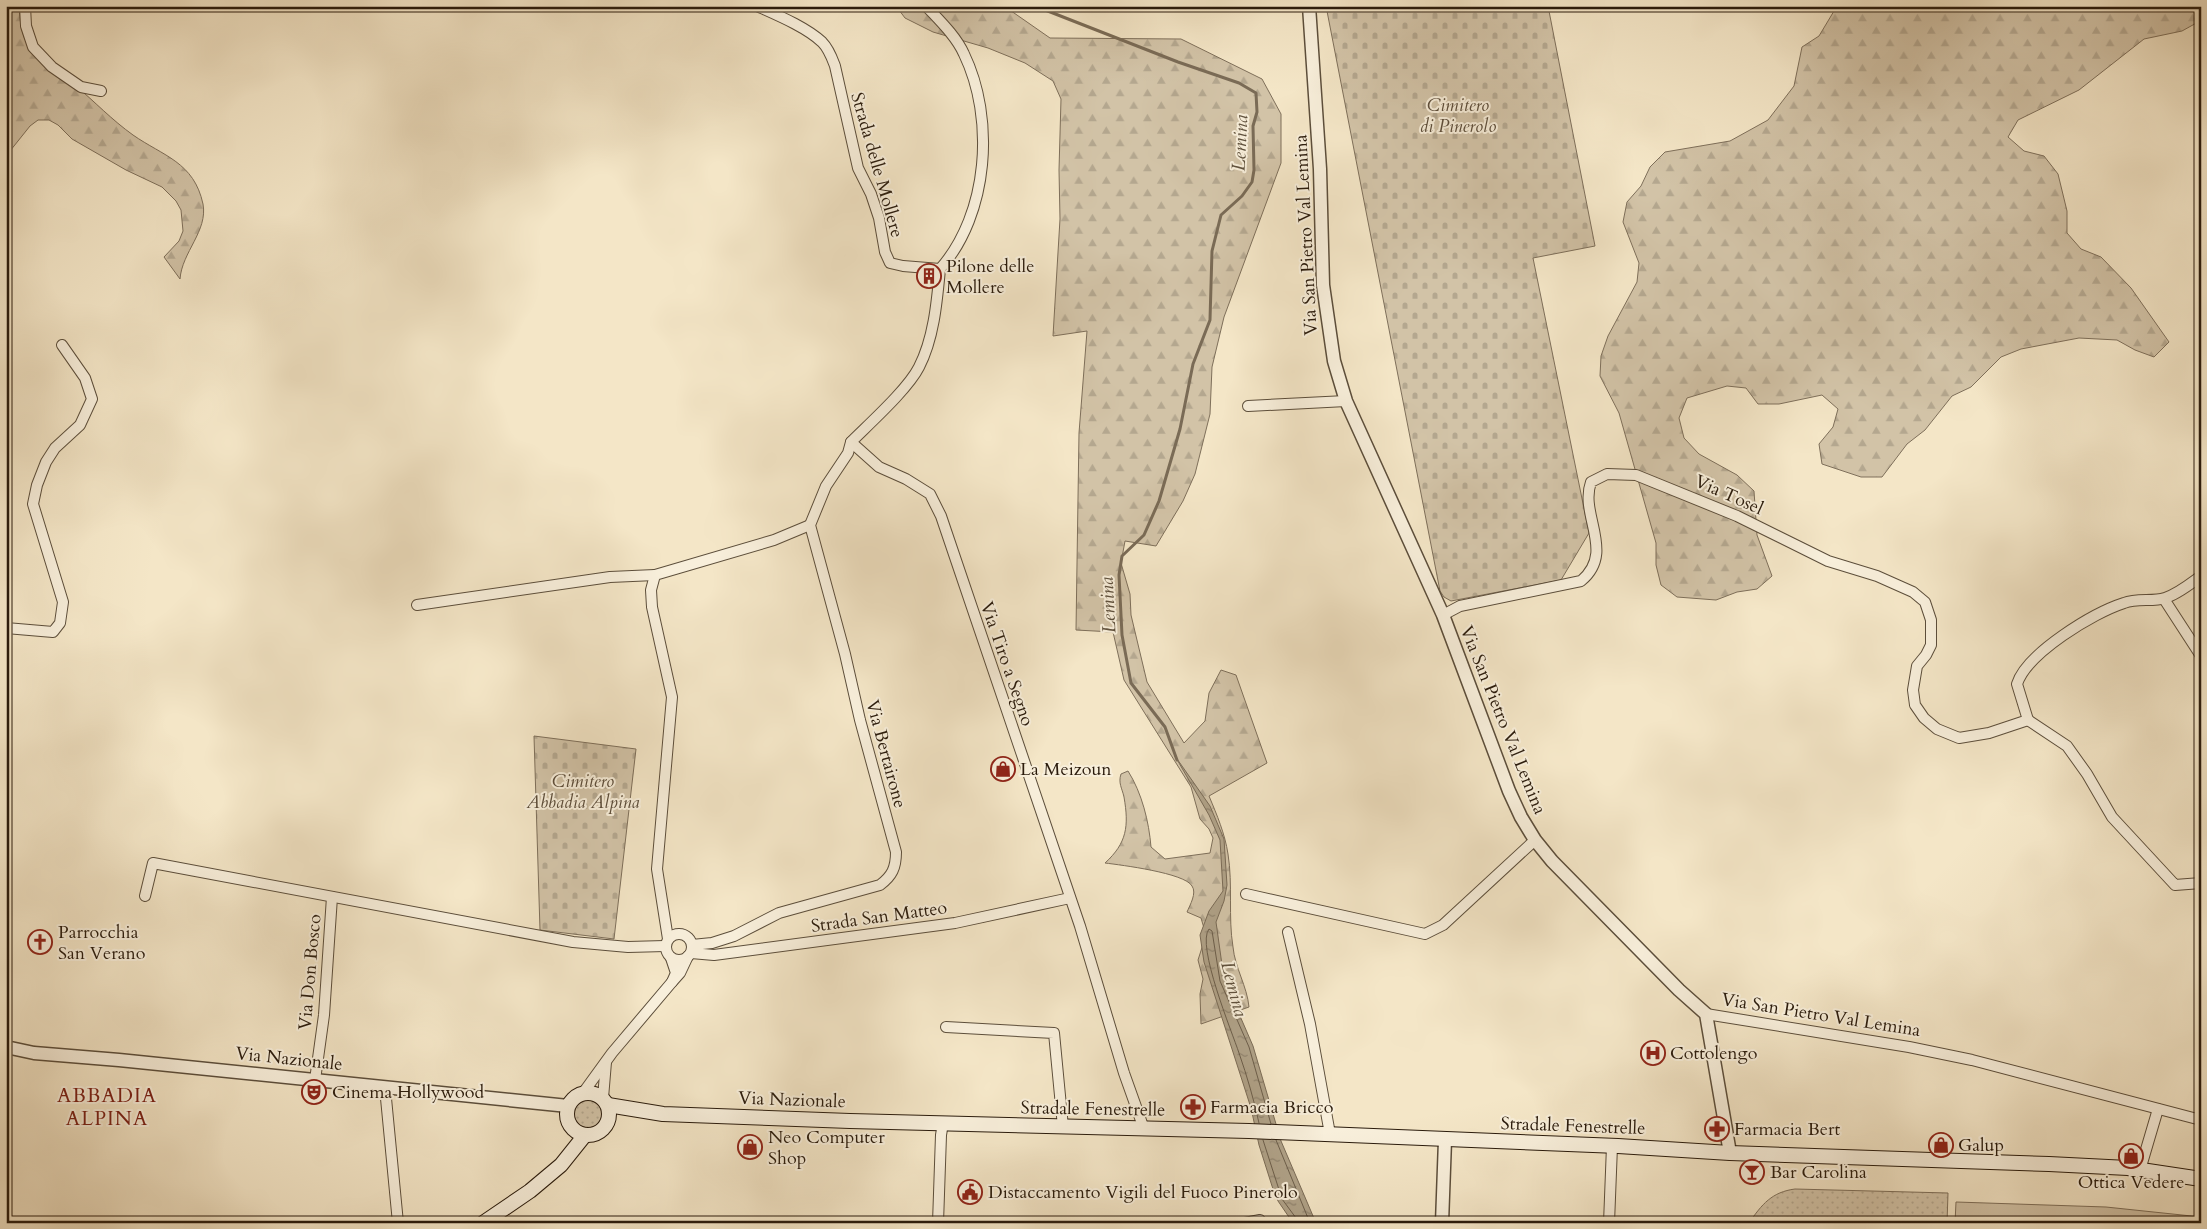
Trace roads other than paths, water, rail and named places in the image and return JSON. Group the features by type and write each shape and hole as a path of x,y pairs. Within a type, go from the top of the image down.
{"main road":[{"name":"Via Nazionale","path":"583,1093 597,1094 605,1102 641,1111 663,1114 943,1123"},
{"path":"483,1223 530,1191 561,1165 569,1146 579,1132 566,1116 568,1106 577,1095 583,1093"},
{"path":"605,1102 610,1112 607,1124"},
{"name":"Via Nazionale","path":"579,1132 598,1133 607,1124 641,1111"},
{"name":"Stradale Fenestrelle","path":"943,1123 1330,1134 1730,1153 2049,1164 2140,1170 2201,1180"}],"street":[{"path":"25,6 26,26 33,47 52,67 74,82 101,91"},
{"name":"Strada delle Mollere","path":"757,6 802,29 822,42 830,53 835,66 858,168 871,194 879,218 885,252 890,263 940,269"},
{"path":"417,605 610,578 655,575 774,540 810,525 826,486 848,452 851,442 889,404 919,368 930,340 940,269 962,239 979,191 982,163 981,109 974,78 963,51 926,6"},
{"name":"Via San Pietro Val Lemina","path":"1309,6 1320,169 1323,285 1330,345 1346,401 1443,615 1509,791 1521,818 1552,862 1679,990 1706,1014 1909,1047 1972,1060 2201,1120"},
{"path":"6,628 53,632 60,623 63,602 33,504 46,462 55,448 80,425 92,399 85,378 62,345"},
{"path":"1248,406 1346,401"},
{"name":"Via Tiro a Segno","path":"851,442 879,466 906,479 930,494 941,516 1070,898 1124,1073 1144,1129"},
{"name":"Via Tosel","path":"1443,615 1460,606 1581,581 1589,575 1595,562 1597,546 1588,496 1591,482 1607,474 1636,474 1737,516 1828,561 1876,576 1913,592 1925,602 1931,620 1930,645 1926,654 1916,666 1912,690 1915,705 1924,718 1937,729 1960,738 1989,733 2028,720"},
{"name":"Via Bertairone","path":"690,951 734,936 779,913 880,885 895,870 896,852 810,525"},
{"path":"655,575 651,590 652,607 672,697 656,869 667,942 676,973 672,982"},
{"path":"2201,576 2164,599 2135,600 2112,607 2054,642 2023,671 2017,684 2028,720 2067,746 2112,817 2175,885 2201,883"},
{"path":"2164,599 2201,656"},
{"path":"1246,894 1425,934 1444,925 1535,840"},
{"path":"145,896 153,863 573,942 628,947 667,942 672,935 681,934 689,938 690,951 680,973 606,1062 583,1093"},
{"name":"Via Don Bosco","path":"315,1080 324,1015 332,897"},
{"name":"Strada San Matteo","path":"690,951 714,955 955,923 1070,898"},
{"path":"1288,932 1310,1024 1330,1134"},
{"path":"671,958 680,960 690,951"},
{"path":"1706,1014 1730,1153"},
{"path":"946,1027 1054,1033 1063,1127"},
{"name":"Via Nazionale","path":"6,1047 34,1053 568,1106"},
{"path":"605,1102 606,1062"},
{"path":"386,1088 398,1223"},
{"path":"2140,1170 2158,1109"},
{"path":"938,1223 943,1123"},
{"path":"1442,1223 1445,1140"},
{"path":"1609,1223 1612,1146"},
{"path":"1245,1223 1260,1220 1262,1223"}],"water":[{"path":"1175,756 1210,806 1224,839 1227,885 1224,901 1216,922 1224,979 1253,1046 1281,1141 1316,1223 1293,1223 1278,1201 1259,1145 1251,1108 1204,962 1200,935 1209,911 1223,891 1220,840 1209,815"}],"waterway":[{"name":"Lemina","path":"1035,6 1178,62 1239,83 1256,93 1257,112 1253,126 1254,170 1252,182 1242,196 1221,215 1212,251 1210,320 1193,364 1180,429 1159,501 1144,535 1122,556 1119,575 1122,635 1131,683 1165,727 1177,760"}],"place":[{"name":"Pilone delle Mollere","path":"929,276"},
{"name":"La Meizoun","path":"1003,769"},
{"name":"Parrocchia San Verano","path":"40,942"},
{"name":"Cottolengo","path":"1653,1053"},
{"name":"Cinema Hollywood","path":"314,1092"},
{"name":"Farmacia Bricco","path":"1193,1107"},
{"name":"Farmacia Bert","path":"1717,1129"},
{"name":"Galup","path":"1941,1145"},
{"name":"Neo Computer Shop","path":"750,1147"},
{"name":"Ottica Vedere","path":"2131,1156"},
{"name":"Bar Carolina","path":"1752,1172"},
{"name":"Distaccamento Vigili del Fuoco Pinerolo","path":"970,1192"}],"district":[{"name":"ABBADIA ALPINA","path":"107,1106"}],"park label":[{"name":"Cimitero di Pinerolo","path":"1458,115"},
{"name":"Cimitero Abbadia Alpina","path":"583,791"}]}
